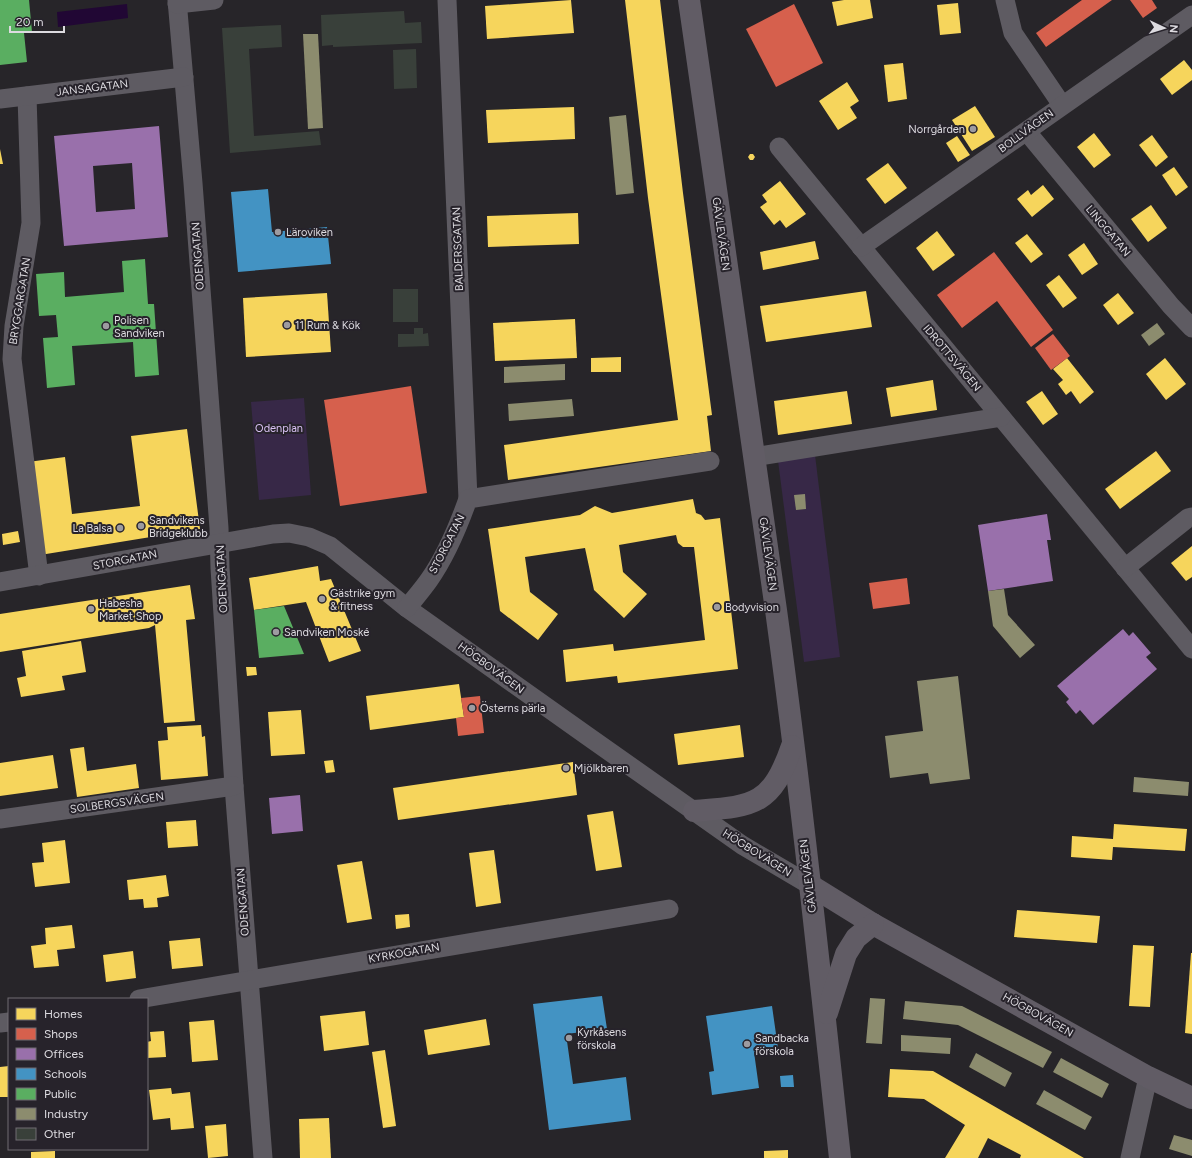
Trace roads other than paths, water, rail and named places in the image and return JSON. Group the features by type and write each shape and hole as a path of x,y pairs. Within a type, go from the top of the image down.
{"main road":[{"name":"GÄVLEVÄGEN","path":"689,0 776,611 810,885 840,1158"},
{"path":"694,811 745,806 757,801 769,792 786,766 792,745"},
{"name":"HÖGBOVÄGEN","path":"810,885 873,924 1148,1077 1192,1098"},
{"path":"825,1022 846,954 856,938 873,924"}],"street":[{"path":"177,2 214,0"},
{"name":"BALDERSGATAN","path":"447,0 468,499"},
{"path":"1005,0 1013,33 1062,105"},
{"name":"ODENGATAN","path":"177,2 220,543 234,786 263,1158"},
{"name":"BOLLVÄGEN","path":"861,247 1192,15"},
{"name":"JANSAGATAN","path":"0,99 184,77"},
{"name":"BRYGGARGATAN","path":"27,96 31,224 14,326 6,360 39,576"},
{"name":"LINGGATAN","path":"1027,132 1171,306 1192,328"},
{"name":"IDROTTSVÄGEN","path":"779,147 1192,649"},
{"path":"754,456 1001,417"},
{"path":"468,499 710,461"},
{"name":"STORGATAN","path":"0,582 273,534 289,533 315,538 335,550 407,608 429,580 443,557 468,499"},
{"path":"1126,568 1192,516"},
{"name":"HÖGBOVÄGEN","path":"407,608 742,845 810,885"},
{"name":"SOLBERGSVÄGEN","path":"0,819 234,786"},
{"name":"KYRKOGATAN","path":"145,998 669,909"},
{"path":"1130,1158 1148,1077"}],"place":[{"name":"Norrgården","path":"973,129"},
{"name":"Läroviken","path":"278,232"},
{"name":"11 Rum & Kök","path":"287,325"},
{"name":"Polisen Sandviken","path":"106,326"},
{"name":"Sandvikens Bridgeklubb","path":"141,526"},
{"name":"La Balsa","path":"120,528"},
{"name":"Gästrike gym & fitness","path":"322,599"},
{"name":"Bodyvision","path":"717,607"},
{"name":"Habesha Market Shop","path":"91,609"},
{"name":"Sandviken Moské","path":"276,632"},
{"name":"Österns pärla","path":"472,708"},
{"name":"Mjölkbaren","path":"566,768"},
{"name":"Kyrkåsens förskola","path":"569,1038"},
{"name":"Sandbacka förskola","path":"747,1044"}],"park label":[{"name":"Odenplan","path":"279,428"}]}
